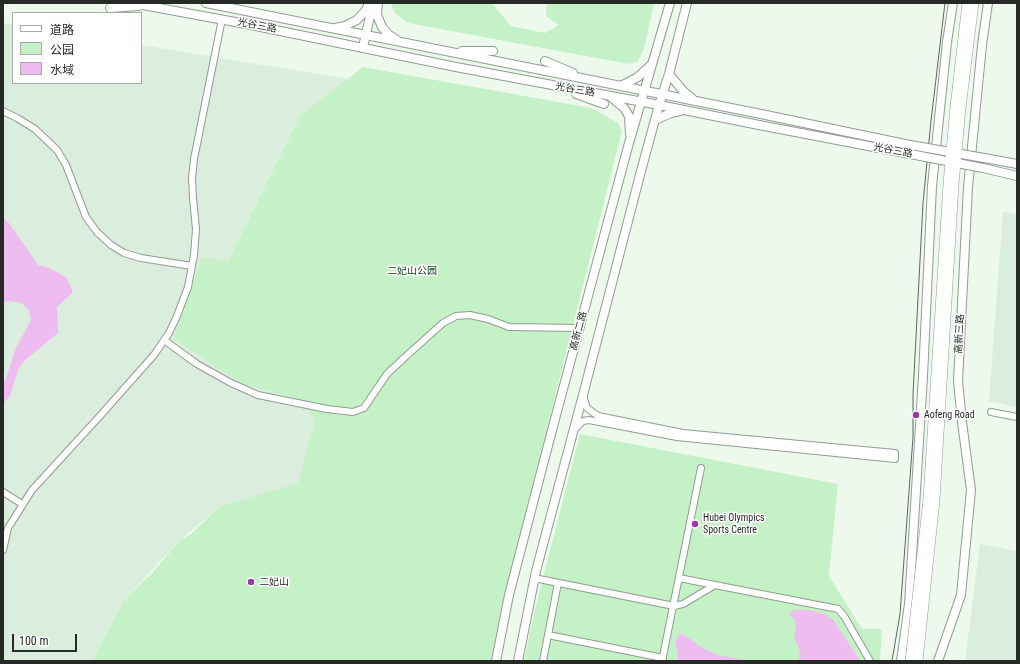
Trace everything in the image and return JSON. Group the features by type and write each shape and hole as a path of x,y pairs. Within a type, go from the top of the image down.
{"highway":[{"path":"910,661 928,499 948,184 967,3"},
{"name":"高新三路","path":"918,661 935,500 954,184 961,108 974,3"}],"main road":[{"name":"光谷三路","path":"132,3 222,19 553,86 659,105 1017,176"},
{"name":"光谷三路","path":"206,3 588,80 662,93 905,144 1017,164"},
{"path":"332,29 345,26 357,20 366,10 369,3"},
{"path":"363,47 373,3"},
{"path":"378,3 378,15 382,27 389,35 403,43"},
{"name":"高新二路","path":"496,661 509,595 629,143 670,3"},
{"name":"高新二路","path":"518,661 534,578 687,3"},
{"path":"901,661 909,604 923,376 932,186 947,42 953,3"},
{"name":"高新三路","path":"938,661 961,595 971,490 958,380 968,187 982,45 988,3"},
{"path":"110,8 146,5"},
{"path":"444,51 493,51"},
{"path":"545,60 588,80"},
{"path":"621,86 638,77 650,67 654,61"},
{"path":"669,74 684,92 694,100"},
{"path":"553,86 604,104"},
{"path":"608,96 624,108 629,116 629,143"},
{"path":"655,120 671,113 685,111"}],"street":[{"path":"3,550 8,528 32,490 154,354 164,340 177,316 188,286 192,266 196,229 192,198 194,159 222,19"},
{"path":"3,112 36,128 57,150 66,165 86,217 97,232 111,244 124,253 140,258 192,266"},
{"path":"164,340 197,364 231,383 258,395 327,409 353,412 364,408 387,374 404,358 443,323 456,316 470,315 488,318 509,327 580,328"},
{"path":"572,433 583,421 589,420 677,437 895,459 895,453 683,433 598,416 587,408 583,395"},
{"path":"991,412 1017,417"},
{"path":"548,635 663,659 701,468"},
{"path":"3,492 22,504"},
{"path":"534,578 674,606 683,604 715,585"},
{"path":"679,578 838,609 844,616 870,661"},
{"path":"543,661 558,583"}],"shaded area":[{"path":"3,23 12,24 12,84 142,84 142,45 618,123 509,595 497,592 329,505 219,507 179,541 125,599 92,661 3,661"},
{"path":"1003,211 1017,214 1017,407 989,401"},
{"path":"980,544 1017,551 1017,661 965,661"}],"green space":[{"path":"391,3 492,3 511,26 545,33 559,25 546,16 547,3 654,3 644,49 637,62 629,64 408,23 395,13"},
{"name":"二妃山公园","path":"363,67 591,108 618,123 622,131 501,610 493,661 92,661 125,599 154,571 179,541 191,534 219,507 298,483 315,421 301,400 243,384 174,339 202,257 228,262 301,115"},
{"name":"Hubei Olympics Sports Centre","path":"580,434 838,484 829,576 862,629 882,629 880,661 524,661 535,609"}],"water":[{"path":"3,218 9,223 38,265 49,268 66,277 73,292 57,307 58,333 25,360 18,370 10,396 3,403 3,385 15,350 31,320 29,310 21,303 9,301 3,302"},
{"path":"792,610 809,610 825,614 834,621 858,657 859,661 799,661 800,651 794,637 796,627 795,620 790,615"},
{"path":"681,633 704,649 718,655 749,661 678,661 678,651 675,646 677,638"}],"tram line":[{"path":"892,661 900,614 913,437 913,394 923,203 945,3"}],"place":[{"name":"Aofeng Road","path":"916,415"},
{"name":"Hubei Olympics Sports Centre","path":"695,524"},
{"name":"二妃山","path":"251,582"}]}
